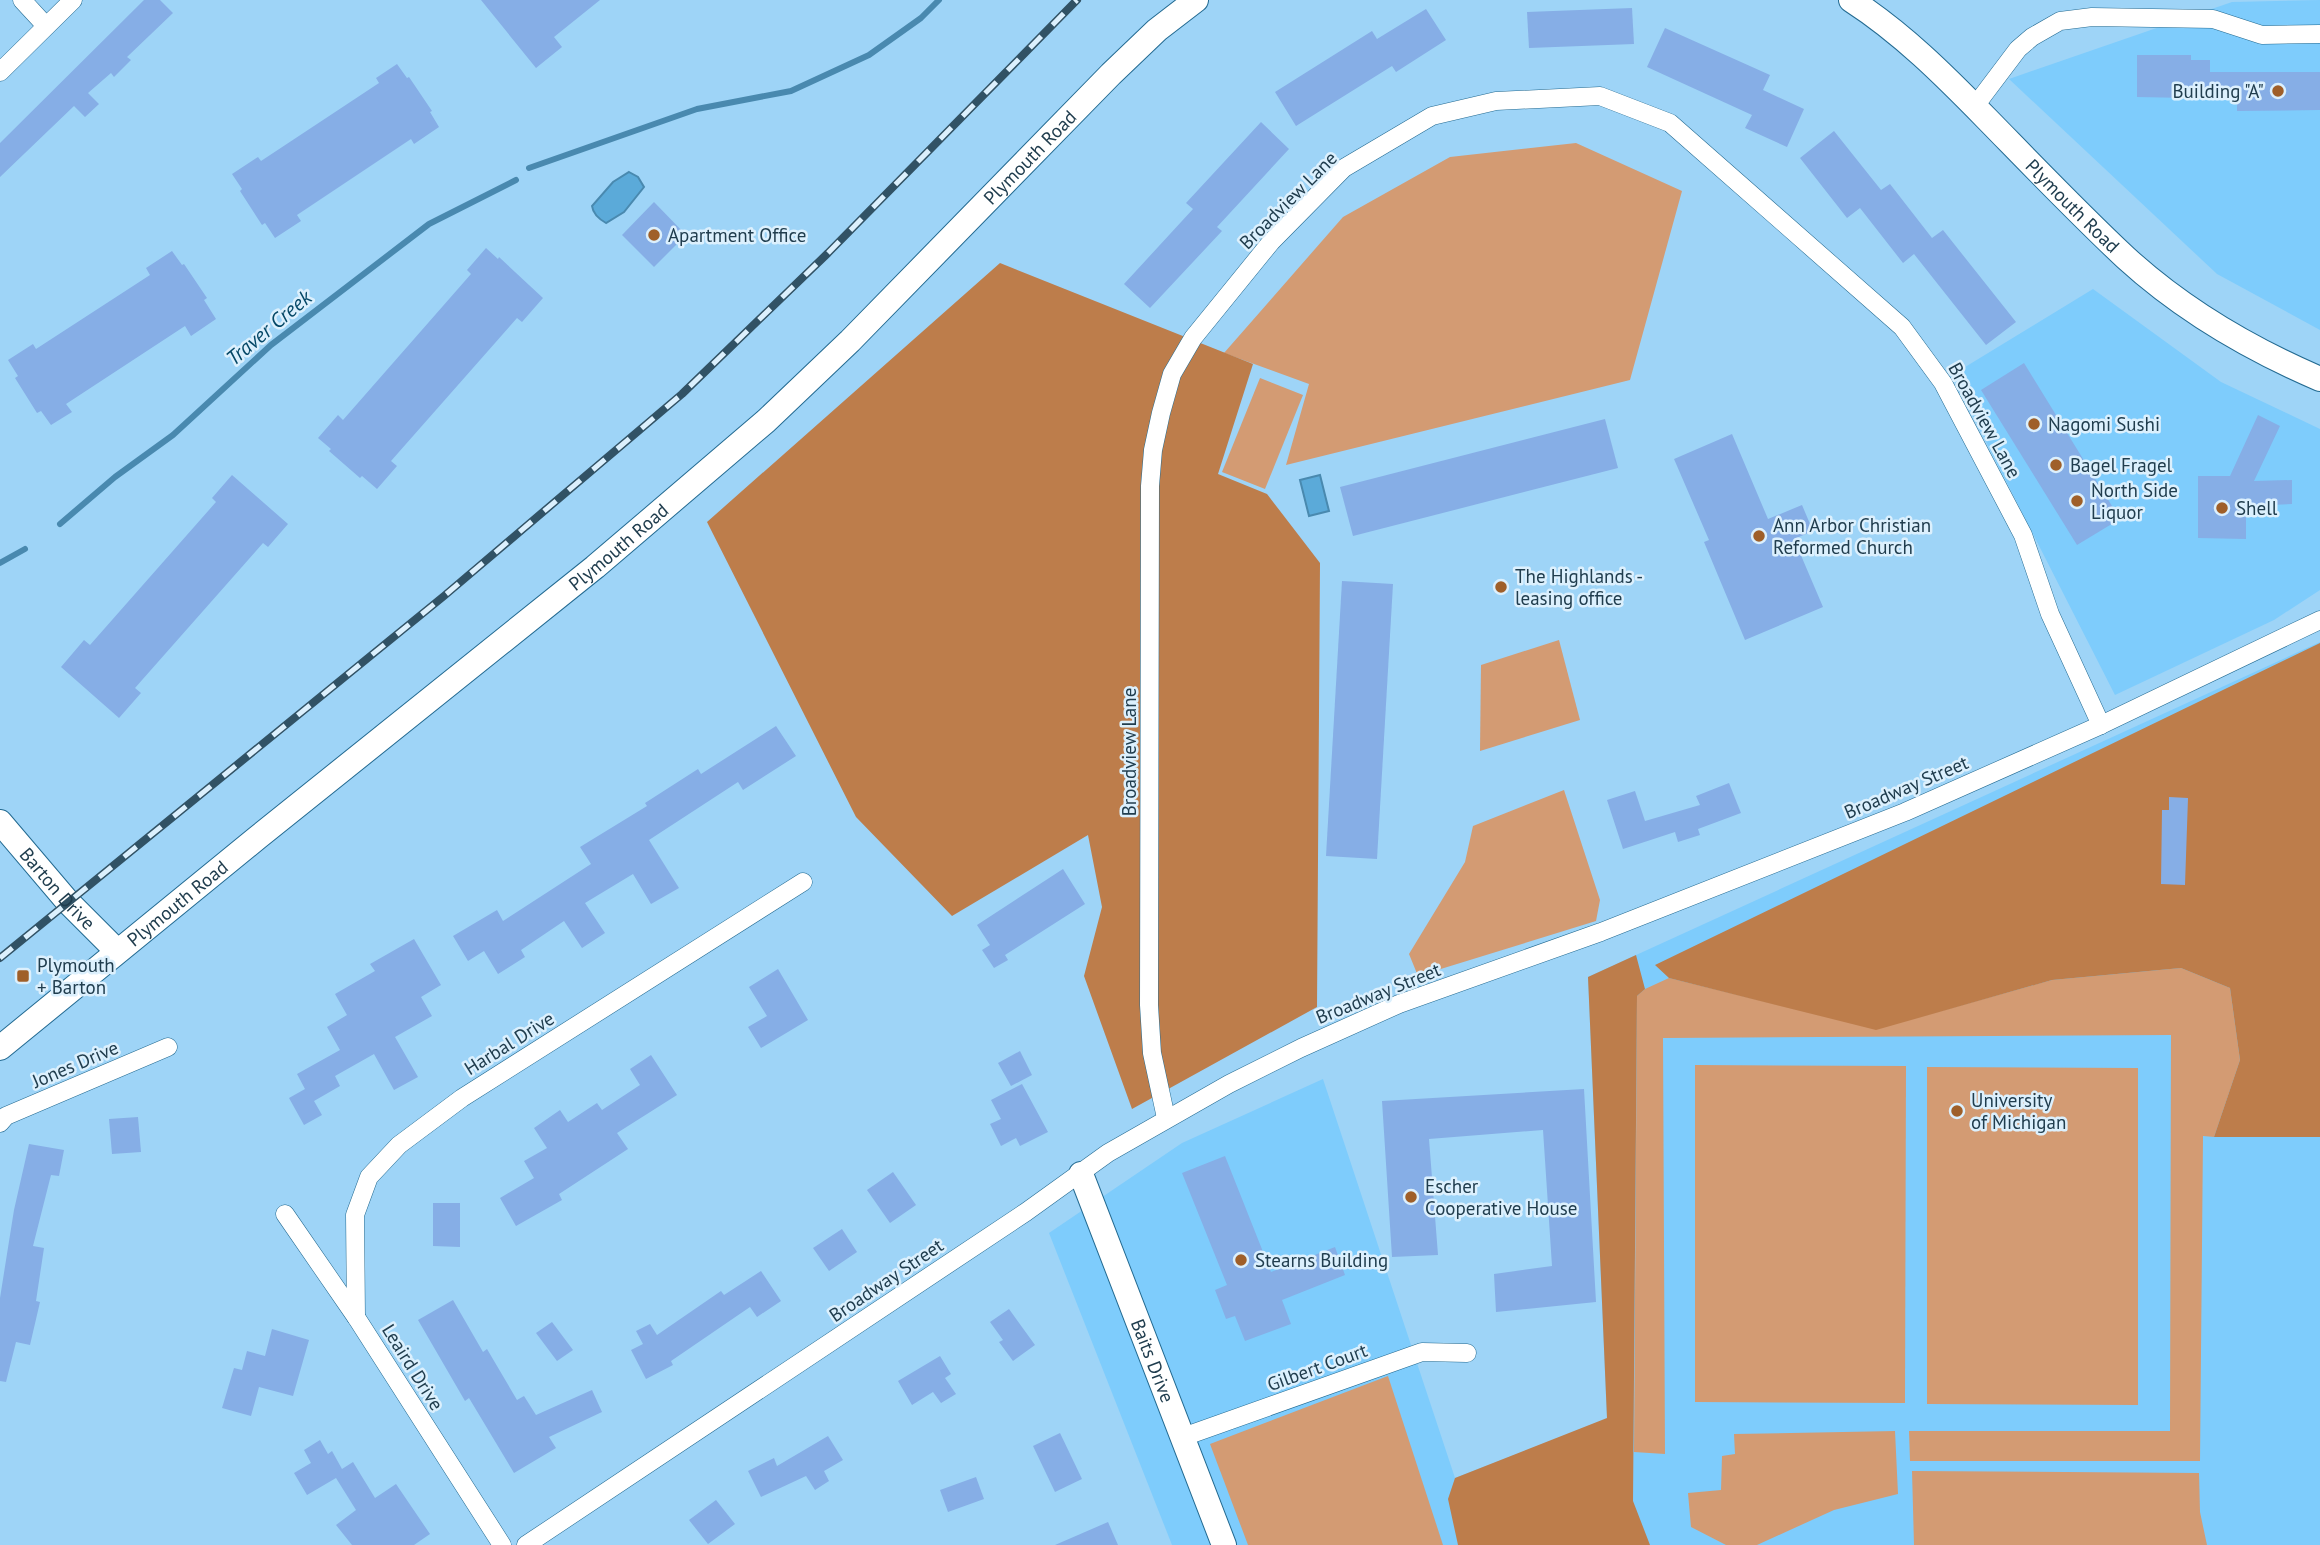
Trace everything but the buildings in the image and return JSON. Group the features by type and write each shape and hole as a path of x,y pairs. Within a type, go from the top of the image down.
{"main road":[{"name":"Plymouth Road","path":"0,1048 595,567 766,421 860,331 1111,74 1157,30 1196,0"},
{"name":"Plymouth Road","path":"1851,0 1883,20 1930,61 2128,259 2177,300 2232,336 2320,379"},
{"name":"Barton Drive","path":"0,822 68,902 117,951"},
{"name":"Baits Drive","path":"1081,1174 1224,1545"}],"street":[{"path":"22,0 46,26"},
{"path":"0,72 73,0"},
{"path":"1975,106 2018,49 2032,37 2060,21 2092,17 2213,19 2262,35 2320,34"},
{"name":"Broadview Lane","path":"1166,1118 1152,1053 1149,1005 1150,486 1153,450 1161,413 1172,374 1193,338 1271,242 1344,169 1432,116 1496,101 1600,96 1670,123 1902,327 1943,383 2023,535 2050,614 2101,725"},
{"name":"Broadway Street","path":"526,1545 1081,1174 1108,1153 1166,1118 1301,1048 1399,1004 1601,932 1905,813 2101,725 2320,620"},
{"name":"Harbal Drive","path":"356,1317 355,1215 369,1177 399,1145 462,1098 803,882"},
{"name":"Jones Drive","path":"0,1123 6,1116 168,1047"},
{"name":"Leaird Drive","path":"285,1214 356,1317 502,1545"},
{"name":"Gilbert Court","path":"1183,1437 1422,1352 1467,1353"}],"shaded area":[{"path":"2320,0 2320,330 2217,274 2009,79 2232,2"},
{"path":"1576,143 1682,191 1630,380 1286,465 1309,384 1224,353 1343,217 1450,157"},
{"path":"629,172 638,177 644,187 624,212 606,223 597,216 592,206 613,182"},
{"path":"1000,263 1253,364 1218,474 1267,494 1320,563 1317,1007 1132,1109 1084,976 1102,907 1088,835 952,916 856,817 707,522"},
{"path":"2093,289 2221,382 2320,429 2320,590 2274,620 2115,695 1952,375"},
{"path":"1260,378 1303,395 1265,489 1222,472"},
{"path":"1320,475 1329,511 1309,516 1300,480"},
{"path":"1559,640 1580,720 1480,751 1481,665"},
{"name":"University of Michigan","path":"2320,642 2320,1545 1172,1545 1049,1233 1182,1143 1323,1079 1455,1478 1607,1419 1588,977"},
{"path":"2320,643 2320,1137 2214,1137 2240,1060 2230,988 2181,968 2052,980 1876,1030 1669,978 1655,965"},
{"path":"1564,790 1600,900 1596,921 1418,976 1409,954 1465,862 1473,826"},
{"path":"1636,955 1645,989 1637,996 1633,1501 1650,1545 1458,1545 1448,1499 1455,1478 1607,1418 1588,977"},
{"path":"2181,968 2230,988 2240,1060 2214,1137 2203,1136 2200,1461 1910,1461 1909,1431 2170,1431 2171,1035 1663,1038 1665,1454 1634,1452 1637,996 1645,989 1669,978 1876,1029 2052,980"},
{"path":"1695,1065 1906,1066 1905,1403 1695,1402"},
{"path":"1927,1067 2138,1068 2138,1405 1927,1404"},
{"path":"1388,1376 1443,1545 1248,1545 1210,1444"},
{"path":"1895,1431 1898,1494 1834,1510 1757,1545 1726,1545 1691,1527 1688,1493 1721,1490 1722,1456 1735,1454 1734,1434"},
{"path":"1912,1471 2199,1473 2200,1512 2207,1545 1914,1545"}],"waterway":[{"name":"Traver Creek","path":"529,168 697,109 791,91 869,55 921,18 939,0"},
{"name":"Traver Creek","path":"60,524 115,477 173,435 271,345 429,224 516,180"},
{"name":"Traver Creek","path":"0,563 25,549"}],"railway":[{"path":"0,958 444,596 682,394 828,253 1077,0"}],"place":[{"name":"Building \"A\"","path":"2278,91"},
{"name":"Apartment Office","path":"654,235"},
{"name":"Nagomi Sushi","path":"2034,424"},
{"name":"Bagel Fragel","path":"2056,465"},
{"name":"North Side Liquor","path":"2077,501"},
{"name":"Shell","path":"2222,508"},
{"name":"Ann Arbor Christian Reformed Church","path":"1759,536"},
{"name":"The Highlands - leasing office","path":"1501,587"},
{"name":"Plymouth + Barton","path":"23,976"},
{"name":"University of Michigan","path":"1957,1111"},
{"name":"Escher Cooperative House","path":"1411,1197"},
{"name":"Stearns Building","path":"1241,1260"}]}
